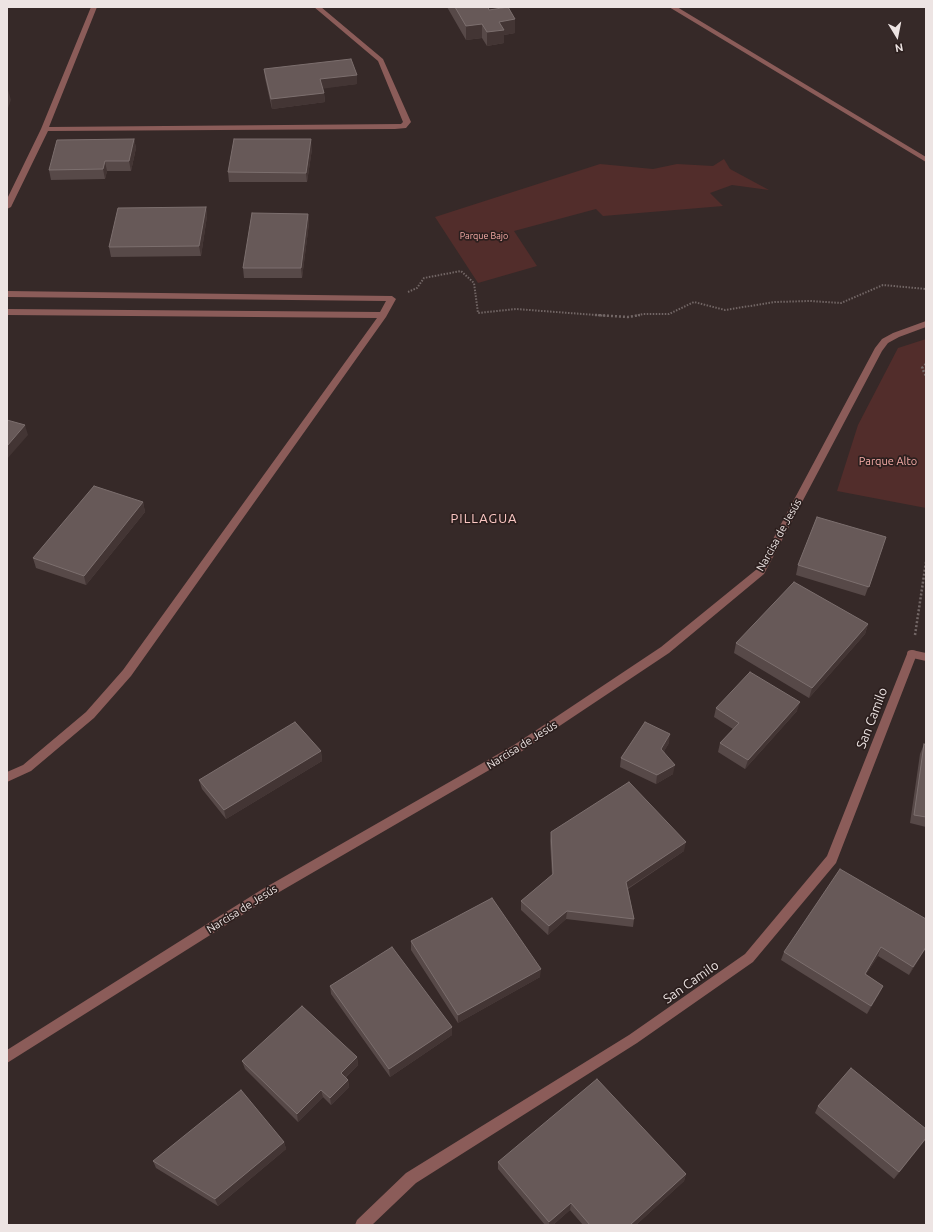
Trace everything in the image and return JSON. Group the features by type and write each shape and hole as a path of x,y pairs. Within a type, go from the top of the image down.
{"street":[{"path":"7,207 45,129 94,7"},
{"path":"45,129 403,126 407,122 381,60 317,7"},
{"path":"672,7 926,160"},
{"path":"690,7 694,19"},
{"path":"7,294 392,300"},
{"path":"7,777 26,768 90,716 127,673 383,315 392,300"},
{"path":"7,312 383,315"},
{"name":"Narcisa de Jesús","path":"7,1057 265,894 518,748 665,650 761,571 884,341 926,324"},
{"path":"912,654 926,657"},
{"name":"San Camilo","path":"362,1225 411,1178 633,1039 749,958 832,859 912,654"}],"path":[{"path":"392,300 417,288 424,278 461,271 474,283 478,313 516,309 628,316 643,314 669,314 694,302 725,310 775,302 810,301 841,304 883,284 926,289"},
{"path":"926,364 922,368 926,376"},
{"path":"912,654 926,562"}],"green space":[{"name":"Parque Bajo","path":"724,159 730,169 769,190 732,185 710,193 723,206 603,216 596,209 514,231 537,266 478,283 435,217 600,164 653,169 677,164 713,166"},
{"name":"Parque Alto","path":"926,339 926,508 837,491 858,425 898,348"}],"building":[{"path":"455,7 488,7 489,10 508,7 515,19 499,22 504,30 487,32 482,24 466,26"},
{"path":"351,59 357,75 320,79 324,93 271,99 264,69"},
{"path":"134,139 129,161 105,161 103,169 49,170 57,140"},
{"path":"234,139 311,139 306,173 228,172"},
{"path":"206,207 199,246 109,247 118,208"},
{"path":"252,213 308,214 301,268 243,268"},
{"path":"7,420 25,425 7,446"},
{"path":"94,486 143,502 84,576 33,558"},
{"path":"817,517 886,537 869,587 798,565"},
{"path":"794,582 868,624 812,688 736,643"},
{"path":"750,672 800,702 748,760 720,743 739,723 716,708"},
{"path":"295,722 321,751 224,810 199,780"},
{"path":"645,722 670,734 661,749 675,765 657,775 621,758"},
{"path":"924,744 926,745 926,817 914,815"},
{"path":"629,782 686,842 626,882 634,919 567,911 549,926 521,901 553,874 551,832"},
{"path":"840,869 926,919 926,947 913,967 881,947 865,974 883,986 871,1006 784,952"},
{"path":"492,898 541,969 458,1015 411,941"},
{"path":"392,947 452,1027 389,1069 330,986"},
{"path":"302,1006 357,1057 341,1073 348,1080 330,1098 321,1090 297,1114 242,1061"},
{"path":"851,1068 926,1129 926,1138 899,1172 818,1106"},
{"path":"597,1079 686,1174 630,1225 590,1225 571,1203 549,1222 498,1162"},
{"path":"241,1090 284,1142 215,1199 153,1161"}],"district":[{"name":"PILLAGUA","path":"484,519"}]}
